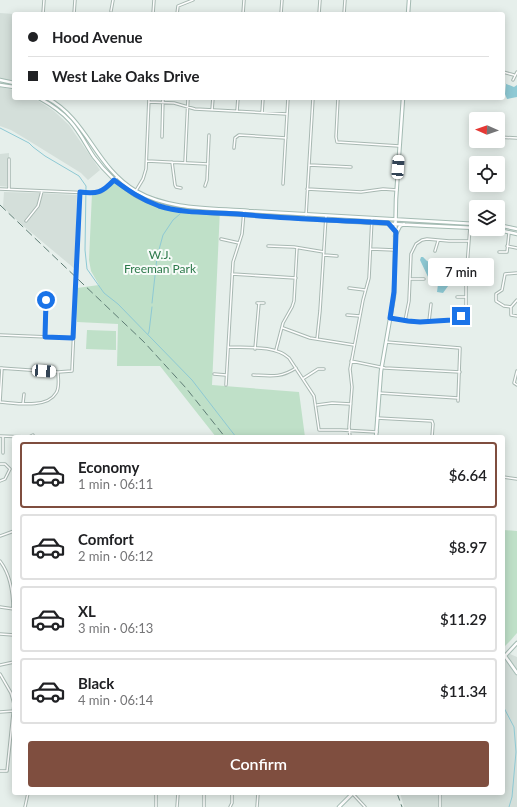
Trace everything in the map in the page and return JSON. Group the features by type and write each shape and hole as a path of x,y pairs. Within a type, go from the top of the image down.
{"main road":[{"path":"408,12 409,0"},
{"path":"0,80 12,83"},
{"path":"0,85 12,87"},
{"path":"42,100 69,120 82,136 101,166 114,180 160,206 175,209 244,215 469,227"},
{"path":"50,100 62,107 75,120 104,163 117,177 135,193 155,200 178,205 244,211 469,224"},
{"path":"376,435 381,367 394,292 397,190 403,100"},
{"path":"101,166 104,163"},
{"path":"388,223 396,232"},
{"path":"395,236 400,226 404,224"},
{"path":"505,226 517,229"},
{"path":"505,230 517,234"},
{"path":"505,656 517,643"},
{"path":"505,658 517,673"},
{"path":"339,807 350,795"}],"street":[{"path":"43,12 44,0"},
{"path":"74,12 75,0"},
{"path":"111,12 113,0"},
{"path":"153,12 154,0"},
{"path":"177,12 178,6 193,0"},
{"path":"243,12 244,0"},
{"path":"281,12 282,0"},
{"path":"319,12 320,0"},
{"path":"344,12 345,0"},
{"path":"513,80 514,75 517,72"},
{"path":"505,73 514,75"},
{"path":"185,163 188,100"},
{"path":"212,110 213,100"},
{"path":"237,111 238,100"},
{"path":"262,113 263,100"},
{"path":"283,184 288,100"},
{"path":"306,215 313,100"},
{"path":"338,100 337,141 400,146"},
{"path":"135,193 144,176 147,161 149,102 164,102 212,110 287,114"},
{"path":"162,137 164,102"},
{"path":"205,186 207,180 209,135"},
{"path":"234,148 235,138 238,135 286,138"},
{"path":"505,137 517,138"},
{"path":"9,159 9,189"},
{"path":"147,161 208,164"},
{"path":"172,162 174,185 181,188"},
{"path":"309,165 351,167"},
{"path":"0,189 92,193 101,192 117,177"},
{"path":"307,189 359,192 397,190"},
{"path":"26,221 38,206 42,191"},
{"path":"58,372 58,389 52,398 40,403 0,402 1,368 58,372 72,371 80,192"},
{"path":"226,385 233,260 242,231 244,211"},
{"path":"317,339 326,216"},
{"path":"350,435 352,387 350,372 351,361 365,290 369,278 372,218"},
{"path":"499,252 507,252 509,231"},
{"path":"390,318 405,321 454,320 459,318 464,313 466,308 466,275 469,236"},
{"path":"221,239 239,243"},
{"path":"405,321 409,300 411,254 416,244 424,239 469,241"},
{"path":"435,251 438,240"},
{"path":"268,246 297,248 337,256"},
{"path":"507,246 517,248"},
{"path":"276,350 285,318 294,303 297,248"},
{"path":"370,249 395,250"},
{"path":"511,307 504,306 496,301 496,294 502,290 505,274 517,273"},
{"path":"232,274 296,278"},
{"path":"410,279 424,279"},
{"path":"349,288 365,290"},
{"path":"457,297 466,297"},
{"path":"45,337 46,300"},
{"path":"517,300 511,307 511,316 517,316"},
{"path":"255,349 258,303 264,303"},
{"path":"429,320 431,304"},
{"path":"347,315 360,316"},
{"path":"282,328 306,337 354,345"},
{"path":"0,335 73,338"},
{"path":"386,342 460,348 458,401"},
{"path":"228,347 276,350 290,358 313,392 319,430 377,432"},
{"path":"351,361 381,367 460,372"},
{"path":"253,374 280,376 296,368"},
{"path":"304,378 318,369 324,369"},
{"path":"516,372 514,383 517,385"},
{"path":"214,374 226,375"},
{"path":"379,393 458,398"},
{"path":"23,403 24,394"},
{"path":"316,405 332,403 351,404"},
{"path":"377,418 433,422 432,435"},
{"path":"0,436 12,436"},
{"path":"3,436 3,453"},
{"path":"0,464 6,464 10,469 5,479 0,481"},
{"path":"505,477 517,478"},
{"path":"0,536 12,532"},
{"path":"0,561 3,565 11,587 12,594"},
{"path":"0,607 12,609"},
{"path":"0,634 12,635"},
{"path":"0,665 12,662"},
{"path":"0,674 12,696"},
{"path":"0,712 12,711"},
{"path":"0,771 7,771 12,728"},
{"path":"25,807 28,795"},
{"path":"156,795 156,807"},
{"path":"178,795 178,807"},
{"path":"204,795 204,807"},
{"path":"230,807 232,803 232,795"},
{"path":"257,807 258,795"},
{"path":"354,795 365,807"},
{"path":"440,795 440,807"}],"shaded area":[{"path":"0,13 12,14 12,85 0,83"},
{"path":"0,87 12,90 12,100 37,100 54,111 69,125 100,170 88,180 81,173 26,139 11,130 0,126"},
{"path":"9,153 9,187 0,186 0,154"},
{"path":"4,192 77,195 75,269 3,207"},
{"path":"510,654 517,657 517,807 404,807 401,795 505,795 505,658"}],"green space":[{"name":"W.J. Freeman Park","path":"117,177 144,195 178,205 220,209 212,385 299,392 305,435 214,435 160,366 117,366 118,324 77,322 77,288 99,285 91,271 89,260 92,193 101,192"},
{"path":"87,330 116,331 116,350 86,349"},
{"path":"505,530 517,531 517,633 505,646"}],"water":[{"path":"506,84 514,87 517,85 517,97 507,99 505,94"},
{"path":"421,257 427,261 452,270 451,282 443,293 437,292 438,284 429,279 420,260"}],"waterway":[{"path":"0,128 29,143 45,156 79,176 86,186 85,250 87,269 104,293 118,304 192,380 234,435"},
{"path":"152,303 157,257 163,235 173,220 180,214"},
{"path":"148,334 152,307"},
{"path":"505,710 514,727 516,752 512,797 509,807"}],"railway":[{"path":"0,205 144,342 186,388 223,435"},
{"path":"398,795 402,807"}],"route":[{"path":"46,300 45,337 73,338 80,192 101,192 114,180 134,195 160,206 180,210 388,223 396,232 394,292 390,318 420,322 431,320 452,320 461,316"}]}
